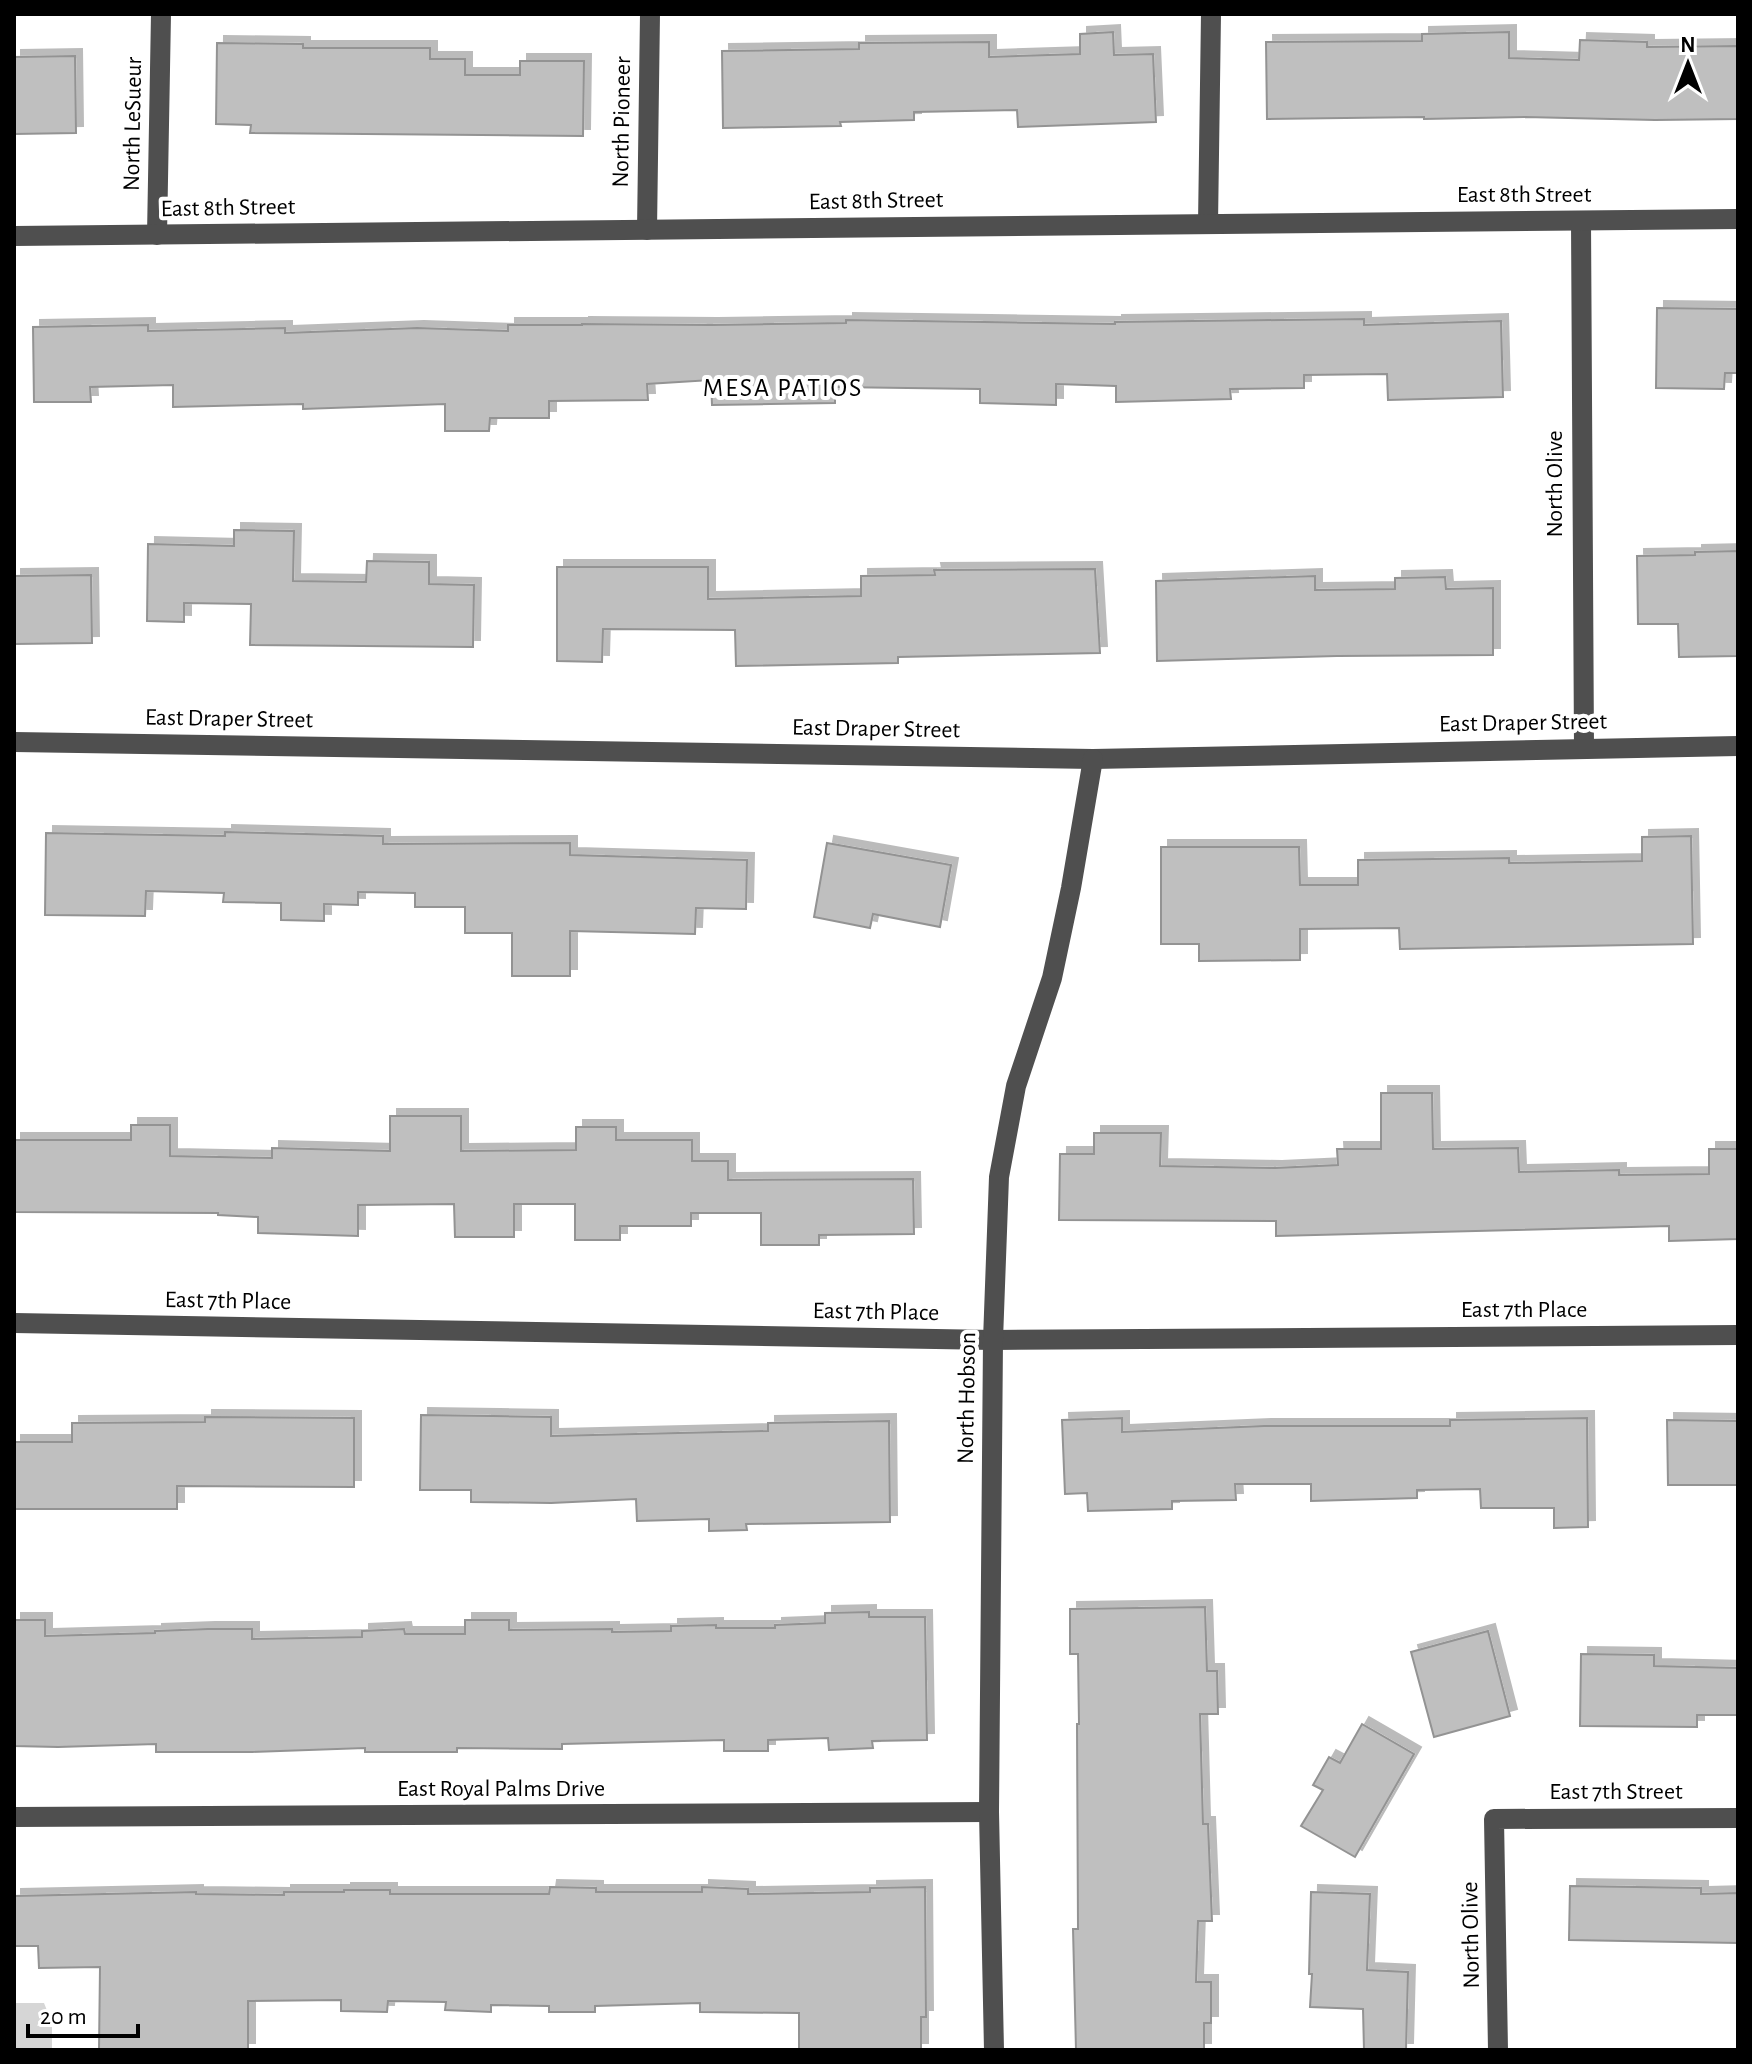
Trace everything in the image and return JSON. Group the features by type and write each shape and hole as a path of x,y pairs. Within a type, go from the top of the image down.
{"street":[{"name":"North LeSueur","path":"157,235 161,14"},
{"name":"North Pioneer","path":"647,230 650,14"},
{"path":"1208,224 1211,14"},
{"name":"East 8th Street","path":"14,236 1738,219"},
{"name":"North Olive","path":"1581,221 1584,748"},
{"name":"East Draper Street","path":"14,742 1093,759 1738,746"},
{"name":"North Hobson","path":"994,2050 989,1812 993,1340 999,1177 1016,1086 1052,978 1093,759"},
{"name":"East 7th Place","path":"14,1323 993,1340 1738,1335"},
{"name":"East Royal Palms Drive","path":"14,1817 989,1812"},
{"name":"East 7th Street","path":"1494,1819 1738,1818"},
{"name":"North Olive","path":"1494,1819 1498,2050"}],"shaded area":[{"path":"14,2003 44,2003 52,2023 52,2050 14,2050"}],"building":[{"path":"1113,32 1114,55 1153,54 1156,122 1018,127 1017,110 914,112 914,120 840,122 841,126 723,128 722,51 859,49 859,43 989,42 989,57 1080,54 1080,34"},
{"path":"1509,32 1509,58 1579,60 1580,40 1647,42 1647,47 1738,46 1738,119 1267,119 1266,42 1422,41 1422,34"},
{"path":"217,43 303,44 303,48 430,48 430,59 465,59 465,75 520,75 520,61 584,61 583,136 250,133 251,125 216,124"},
{"path":"75,56 76,133 14,134 14,57"},
{"path":"1657,308 1738,309 1738,373 1725,373 1724,389 1656,388"},
{"path":"1364,319 1364,325 1501,321 1503,397 1388,400 1387,374 1304,375 1304,388 1230,389 1231,399 1116,402 1116,386 1056,384 1056,405 980,403 980,389 835,387 835,403 712,405 711,380 647,384 648,400 549,401 549,418 490,418 489,431 445,431 445,404 303,409 303,404 173,407 173,385 90,387 91,402 34,402 33,327 148,325 148,331 285,328 285,333 417,328 508,331 508,325 711,325 846,323 846,320 1115,324"},
{"path":"234,530 294,531 293,581 366,582 367,561 429,562 429,584 474,585 473,647 250,645 251,604 184,603 184,622 147,621 148,544 234,546"},
{"path":"1738,551 1738,656 1679,657 1678,624 1638,624 1637,556"},
{"path":"557,567 708,567 708,599 861,596 861,576 935,575 934,570 1095,569 1100,653 898,657 898,663 736,666 735,630 603,629 602,662 557,661"},
{"path":"91,575 92,643 14,644 14,576"},
{"path":"1315,576 1315,590 1395,589 1395,578 1445,577 1446,589 1493,588 1493,655 1157,661 1156,581"},
{"path":"225,832 383,836 383,844 570,843 570,855 747,860 746,909 696,908 695,934 570,931 570,976 512,976 512,933 465,933 465,907 415,907 415,893 358,892 358,905 324,904 324,921 281,920 281,903 223,902 224,893 146,891 145,916 45,915 46,833 225,836"},
{"path":"1691,836 1693,944 1400,949 1399,928 1300,929 1300,960 1199,961 1199,944 1161,944 1161,847 1299,847 1300,885 1358,885 1358,860 1509,858 1509,863 1642,861 1642,837"},
{"path":"827,843 951,865 940,927 873,914 870,928 814,917"},
{"path":"1381,1093 1432,1093 1433,1149 1518,1148 1519,1172 1619,1170 1619,1175 1709,1174 1709,1149 1738,1149 1738,1239 1669,1241 1669,1226 1276,1236 1276,1221 1059,1220 1060,1154 1094,1154 1094,1133 1161,1133 1160,1166 1275,1168 1338,1165 1337,1149 1381,1149"},
{"path":"390,1116 461,1116 461,1151 576,1150 576,1127 616,1127 616,1140 692,1140 692,1161 728,1161 728,1180 913,1179 914,1234 819,1235 819,1245 761,1245 761,1213 691,1213 691,1226 620,1226 620,1240 575,1240 575,1204 514,1204 514,1237 455,1237 454,1204 358,1205 358,1236 258,1233 258,1217 218,1213 14,1212 14,1140 131,1140 131,1125 170,1125 170,1156 272,1158 272,1148 390,1151"},
{"path":"421,1415 551,1417 551,1436 768,1431 768,1423 889,1421 890,1522 746,1524 747,1530 709,1531 709,1519 637,1521 636,1499 551,1503 471,1502 471,1490 420,1490"},
{"path":"205,1417 354,1418 354,1487 177,1486 177,1509 14,1509 14,1442 72,1442 72,1423 205,1422"},
{"path":"1122,1418 1122,1432 1264,1426 1450,1426 1450,1420 1587,1418 1588,1527 1554,1528 1554,1508 1481,1508 1480,1489 1417,1490 1417,1498 1311,1501 1311,1484 1235,1484 1236,1500 1172,1501 1172,1509 1088,1511 1087,1493 1065,1494 1062,1420"},
{"path":"1667,1420 1738,1421 1738,1485 1668,1485"},
{"path":"1205,1607 1207,1671 1217,1671 1218,1714 1200,1714 1203,1824 1208,1824 1212,1921 1198,1921 1196,1982 1211,1982 1211,2023 1204,2023 1204,2050 1076,2050 1073,1929 1078,1929 1079,1724 1078,1654 1070,1654 1070,1609"},
{"path":"869,1612 869,1617 925,1617 927,1740 872,1741 873,1748 829,1750 828,1738 768,1740 768,1751 724,1751 724,1740 562,1744 562,1749 457,1748 457,1752 365,1752 365,1748 156,1752 156,1744 14,1746 14,1620 45,1620 45,1636 252,1629 252,1639 362,1637 362,1631 404,1629 405,1634 465,1634 465,1620 509,1620 509,1630 671,1631 671,1626 716,1625 716,1628 775,1628 775,1625 825,1623 825,1613"},
{"path":"1488,1631 1510,1716 1434,1737 1411,1652"},
{"path":"1581,1654 1654,1655 1654,1666 1738,1668 1738,1715 1697,1715 1697,1727 1580,1726"},
{"path":"1362,1724 1414,1754 1355,1857 1301,1826 1323,1790 1313,1785 1329,1757 1340,1763"},
{"path":"1570,1886 1701,1888 1701,1894 1738,1893 1738,1943 1569,1940"},
{"path":"550,1887 596,1888 596,1892 702,1892 702,1887 748,1889 748,1894 870,1892 870,1888 925,1887 926,2017 921,2017 921,2050 799,2050 799,2013 700,2012 700,2003 595,2006 595,2012 549,2012 549,2006 491,2005 491,2012 445,2010 446,2002 388,2001 387,2012 341,2011 341,2000 248,2001 248,2050 99,2050 100,1967 39,1968 38,1946 14,1946 14,1896 196,1892 284,1895 284,1892 344,1890 390,1890 390,1894 549,1894"},
{"path":"1311,1892 1370,1894 1367,1970 1408,1972 1406,2050 1364,2050 1363,2009 1310,2007"}],"district":[{"name":"MESA PATIOS","path":"783,388"}]}
